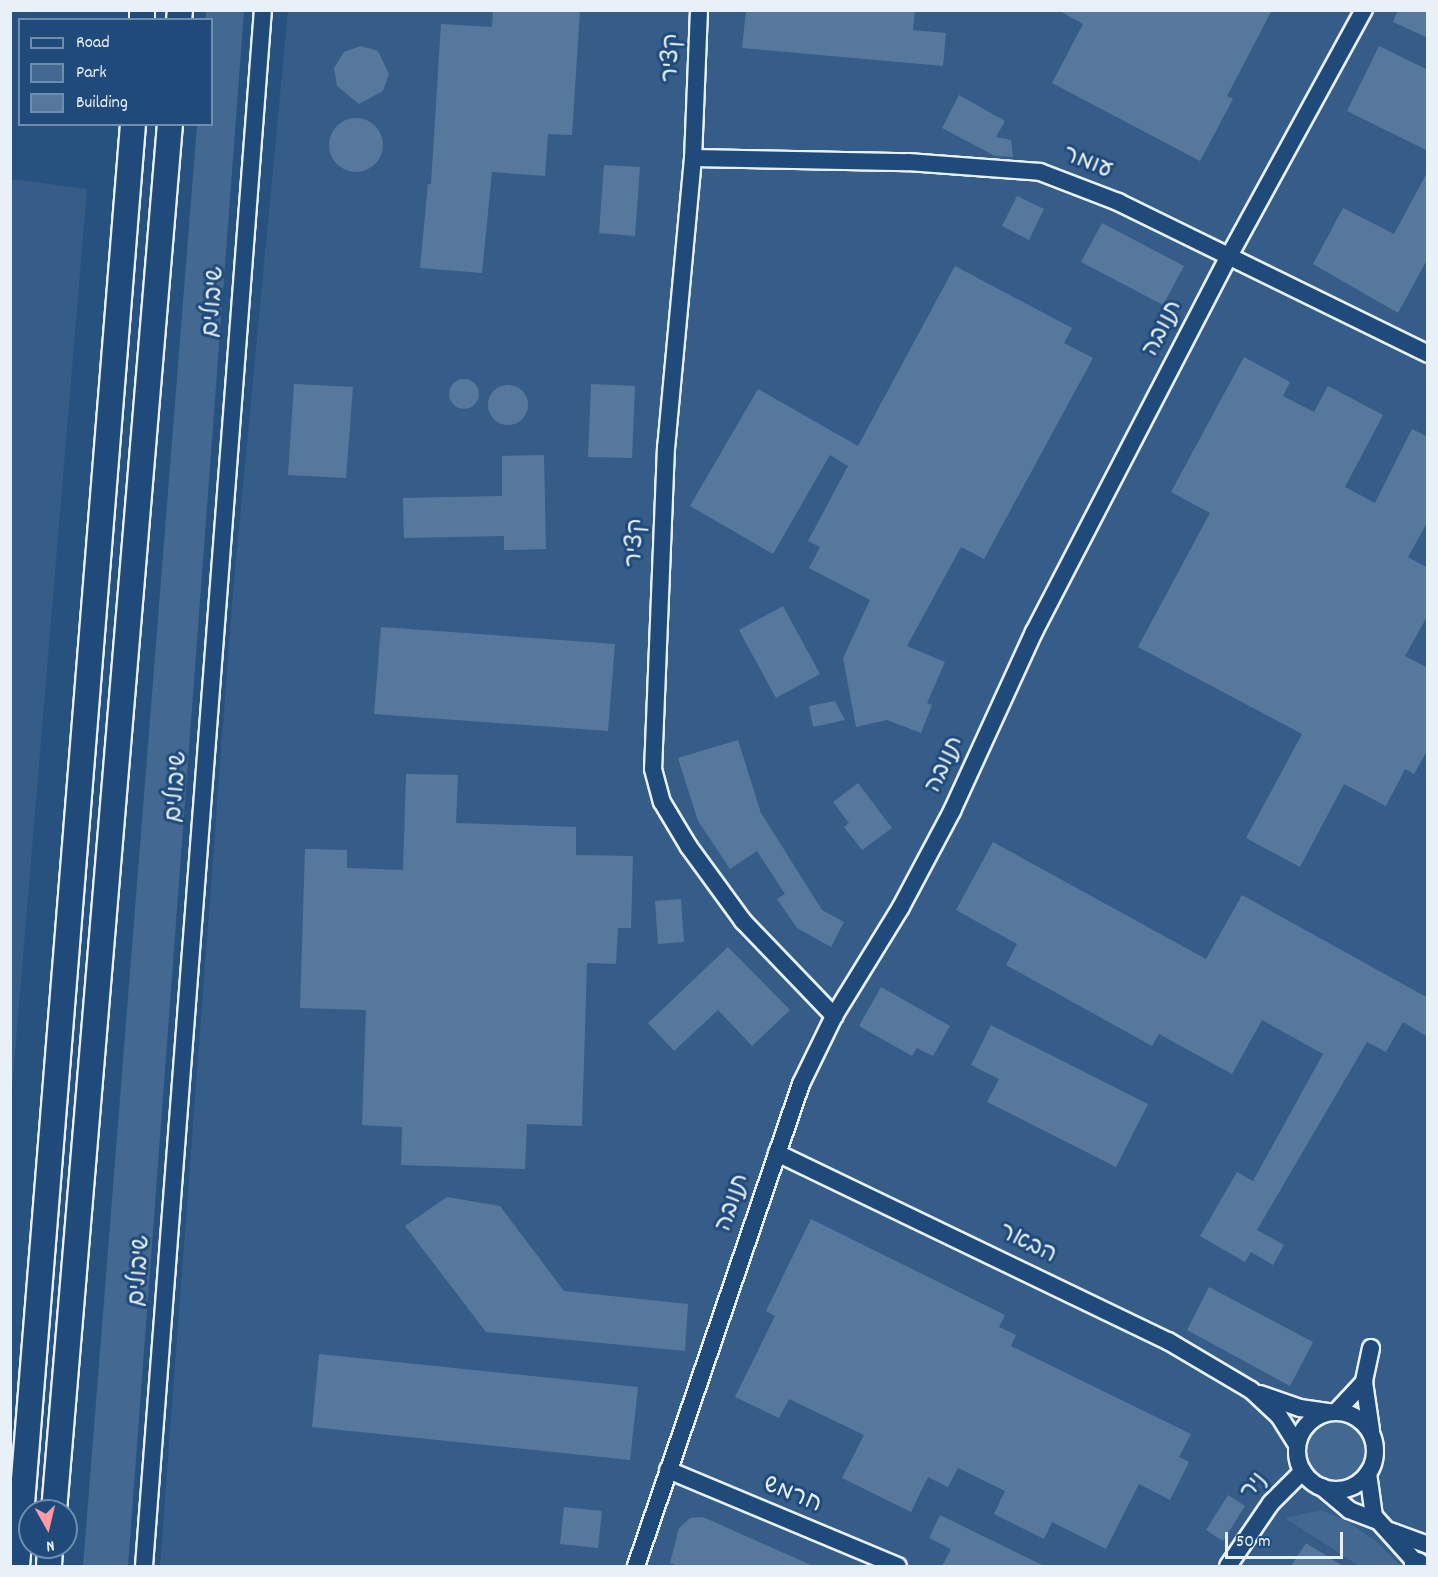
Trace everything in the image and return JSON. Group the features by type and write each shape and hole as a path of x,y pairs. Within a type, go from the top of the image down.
{"highway":[{"path":"17,1566 133,126"},
{"path":"55,1499 170,126"}],"street":[{"name":"שיבולים","path":"144,1566 263,10"},
{"name":"קציר","path":"699,10 693,158 666,447 653,769 662,802 696,856 743,921 834,1016"},
{"name":"תנובה","path":"636,1566 801,1084 834,1016 901,907 951,811 1034,632 1228,258 1364,10"},
{"name":"עומר","path":"693,158 908,162 1040,172 1118,202 1228,258 1428,354"},
{"name":"הבאר","path":"777,1153 1147,1331 1251,1390 1300,1408 1332,1412"},
{"path":"1371,1348 1364,1382 1375,1456 1368,1473 1369,1496 1383,1526"},
{"path":"1364,1382 1332,1412 1307,1424 1297,1445 1303,1471 1349,1510 1383,1526 1421,1561"},
{"name":"הבאר","path":"1251,1390 1279,1416 1297,1445"},
{"path":"1332,1412 1359,1419 1373,1437"},
{"name":"חרמש","path":"668,1470 898,1566"},
{"name":"ניר","path":"1228,1566 1271,1503 1303,1471"},
{"path":"1321,1487 1342,1490 1368,1473"}],"shaded area":[{"path":"288,11 1427,11 1427,1566 160,1566 233,592"},
{"path":"10,179 87,189 11,1101"}],"green space":[{"path":"206,11 244,11 128,1566 83,1566 197,126 213,126 213,18 206,18"},
{"path":"1336,1418 1354,1423 1359,1427 1363,1432 1368,1450 1363,1468 1359,1473 1354,1477 1336,1482 1318,1477 1313,1473 1309,1468 1304,1450 1309,1432 1313,1427 1318,1423"},
{"path":"1321,1510 1348,1522 1376,1541 1401,1566 1359,1566 1285,1518"}],"building":[{"path":"493,10 580,10 572,135 548,134 545,176 492,172 482,273 420,268 428,184 431,184 441,24 492,27"},
{"path":"746,10 915,10 913,30 946,33 943,66 742,48"},
{"path":"1058,10 1272,10 1227,96 1233,99 1200,161 1052,83 1083,24"},
{"path":"1398,10 1428,10 1428,38 1393,22"},
{"path":"361,46 378,51 389,74 383,91 359,104 337,86 334,68 344,52"},
{"path":"1379,46 1428,70 1428,151 1347,111"},
{"path":"959,95 1005,121 996,137 1011,140 1013,157 995,156 942,128"},
{"path":"351,118 361,118 371,122 379,130 383,145 379,160 371,168 361,172 351,172 341,168 333,160 329,150 329,140 333,130 341,122"},
{"path":"604,165 640,167 635,236 599,233"},
{"path":"1428,171 1428,258 1398,313 1313,264 1343,208 1394,234"},
{"path":"1017,196 1044,209 1029,240 1002,226"},
{"path":"1102,223 1184,266 1163,305 1081,262"},
{"path":"955,266 1072,328 1064,343 1093,358 984,559 961,547 907,646 945,662 927,703 932,705 921,733 887,720 856,727 843,658 870,600 809,568 820,547 808,541 848,466 830,455 773,554 690,506 758,389 858,446"},
{"path":"1244,357 1290,382 1283,396 1314,412 1328,386 1383,415 1345,487 1375,503 1412,429 1428,437 1428,521 1408,557 1428,568 1428,615 1405,656 1428,668 1428,749 1414,774 1405,769 1386,806 1344,784 1300,867 1246,838 1302,734 1138,647 1210,513 1171,492"},
{"path":"464,379 470,380 478,388 478,400 470,408 464,409 458,408 450,400 449,394 450,388 458,380"},
{"path":"294,384 353,387 346,478 288,475"},
{"path":"591,384 635,386 632,458 588,457"},
{"path":"508,385 522,391 528,405 522,419 508,425 494,419 488,405 494,391"},
{"path":"544,455 546,549 504,550 504,536 404,538 403,498 502,496 502,456"},
{"path":"783,606 820,674 776,698 739,630"},
{"path":"381,627 615,644 608,731 374,714"},
{"path":"835,701 845,720 813,727 809,706"},
{"path":"738,740 761,813 822,910 844,922 831,947 797,928 777,899 785,894 757,851 730,869 698,821 678,758"},
{"path":"406,774 458,775 456,823 576,827 576,855 633,856 631,928 618,928 616,964 587,963 582,1126 527,1124 525,1169 401,1165 402,1127 362,1125 366,1010 300,1008 305,849 347,850 347,868 403,870"},
{"path":"858,783 892,828 862,850 844,827 849,823 833,802"},
{"path":"993,842 1206,959 1242,895 1428,998 1428,1037 1403,1022 1386,1052 1367,1042 1257,1230 1284,1245 1273,1265 1251,1252 1245,1262 1200,1236 1237,1172 1253,1181 1323,1054 1262,1020 1232,1074 1159,1034 1152,1046 1006,965 1017,944 956,910"},
{"path":"681,899 684,942 658,944 655,901"},
{"path":"728,947 790,1010 752,1046 718,1010 674,1051 648,1023"},
{"path":"881,987 950,1026 933,1056 917,1048 912,1056 859,1026"},
{"path":"991,1025 1148,1104 1116,1167 987,1102 999,1079 971,1065"},
{"path":"447,1197 500,1206 564,1291 688,1304 685,1351 486,1332 405,1226"},
{"path":"811,1219 1005,1315 999,1327 1016,1335 1011,1346 1191,1434 1179,1457 1189,1462 1170,1500 1139,1484 1106,1549 1052,1522 1044,1539 994,1514 1005,1491 958,1468 948,1487 928,1477 911,1512 842,1478 864,1435 789,1399 779,1418 735,1397 775,1316 766,1311"},
{"path":"1209,1287 1313,1342 1290,1386 1187,1330"},
{"path":"319,1354 638,1387 630,1460 312,1427"},
{"path":"1228,1495 1245,1506 1223,1541 1206,1530"},
{"path":"564,1507 602,1511 598,1548 560,1544"},
{"path":"940,1515 1044,1566 942,1566 951,1549 929,1538"},
{"path":"703,1517 813,1566 679,1566 670,1563 679,1528 690,1518"},
{"path":"1306,1543 1343,1566 1291,1566"}]}
